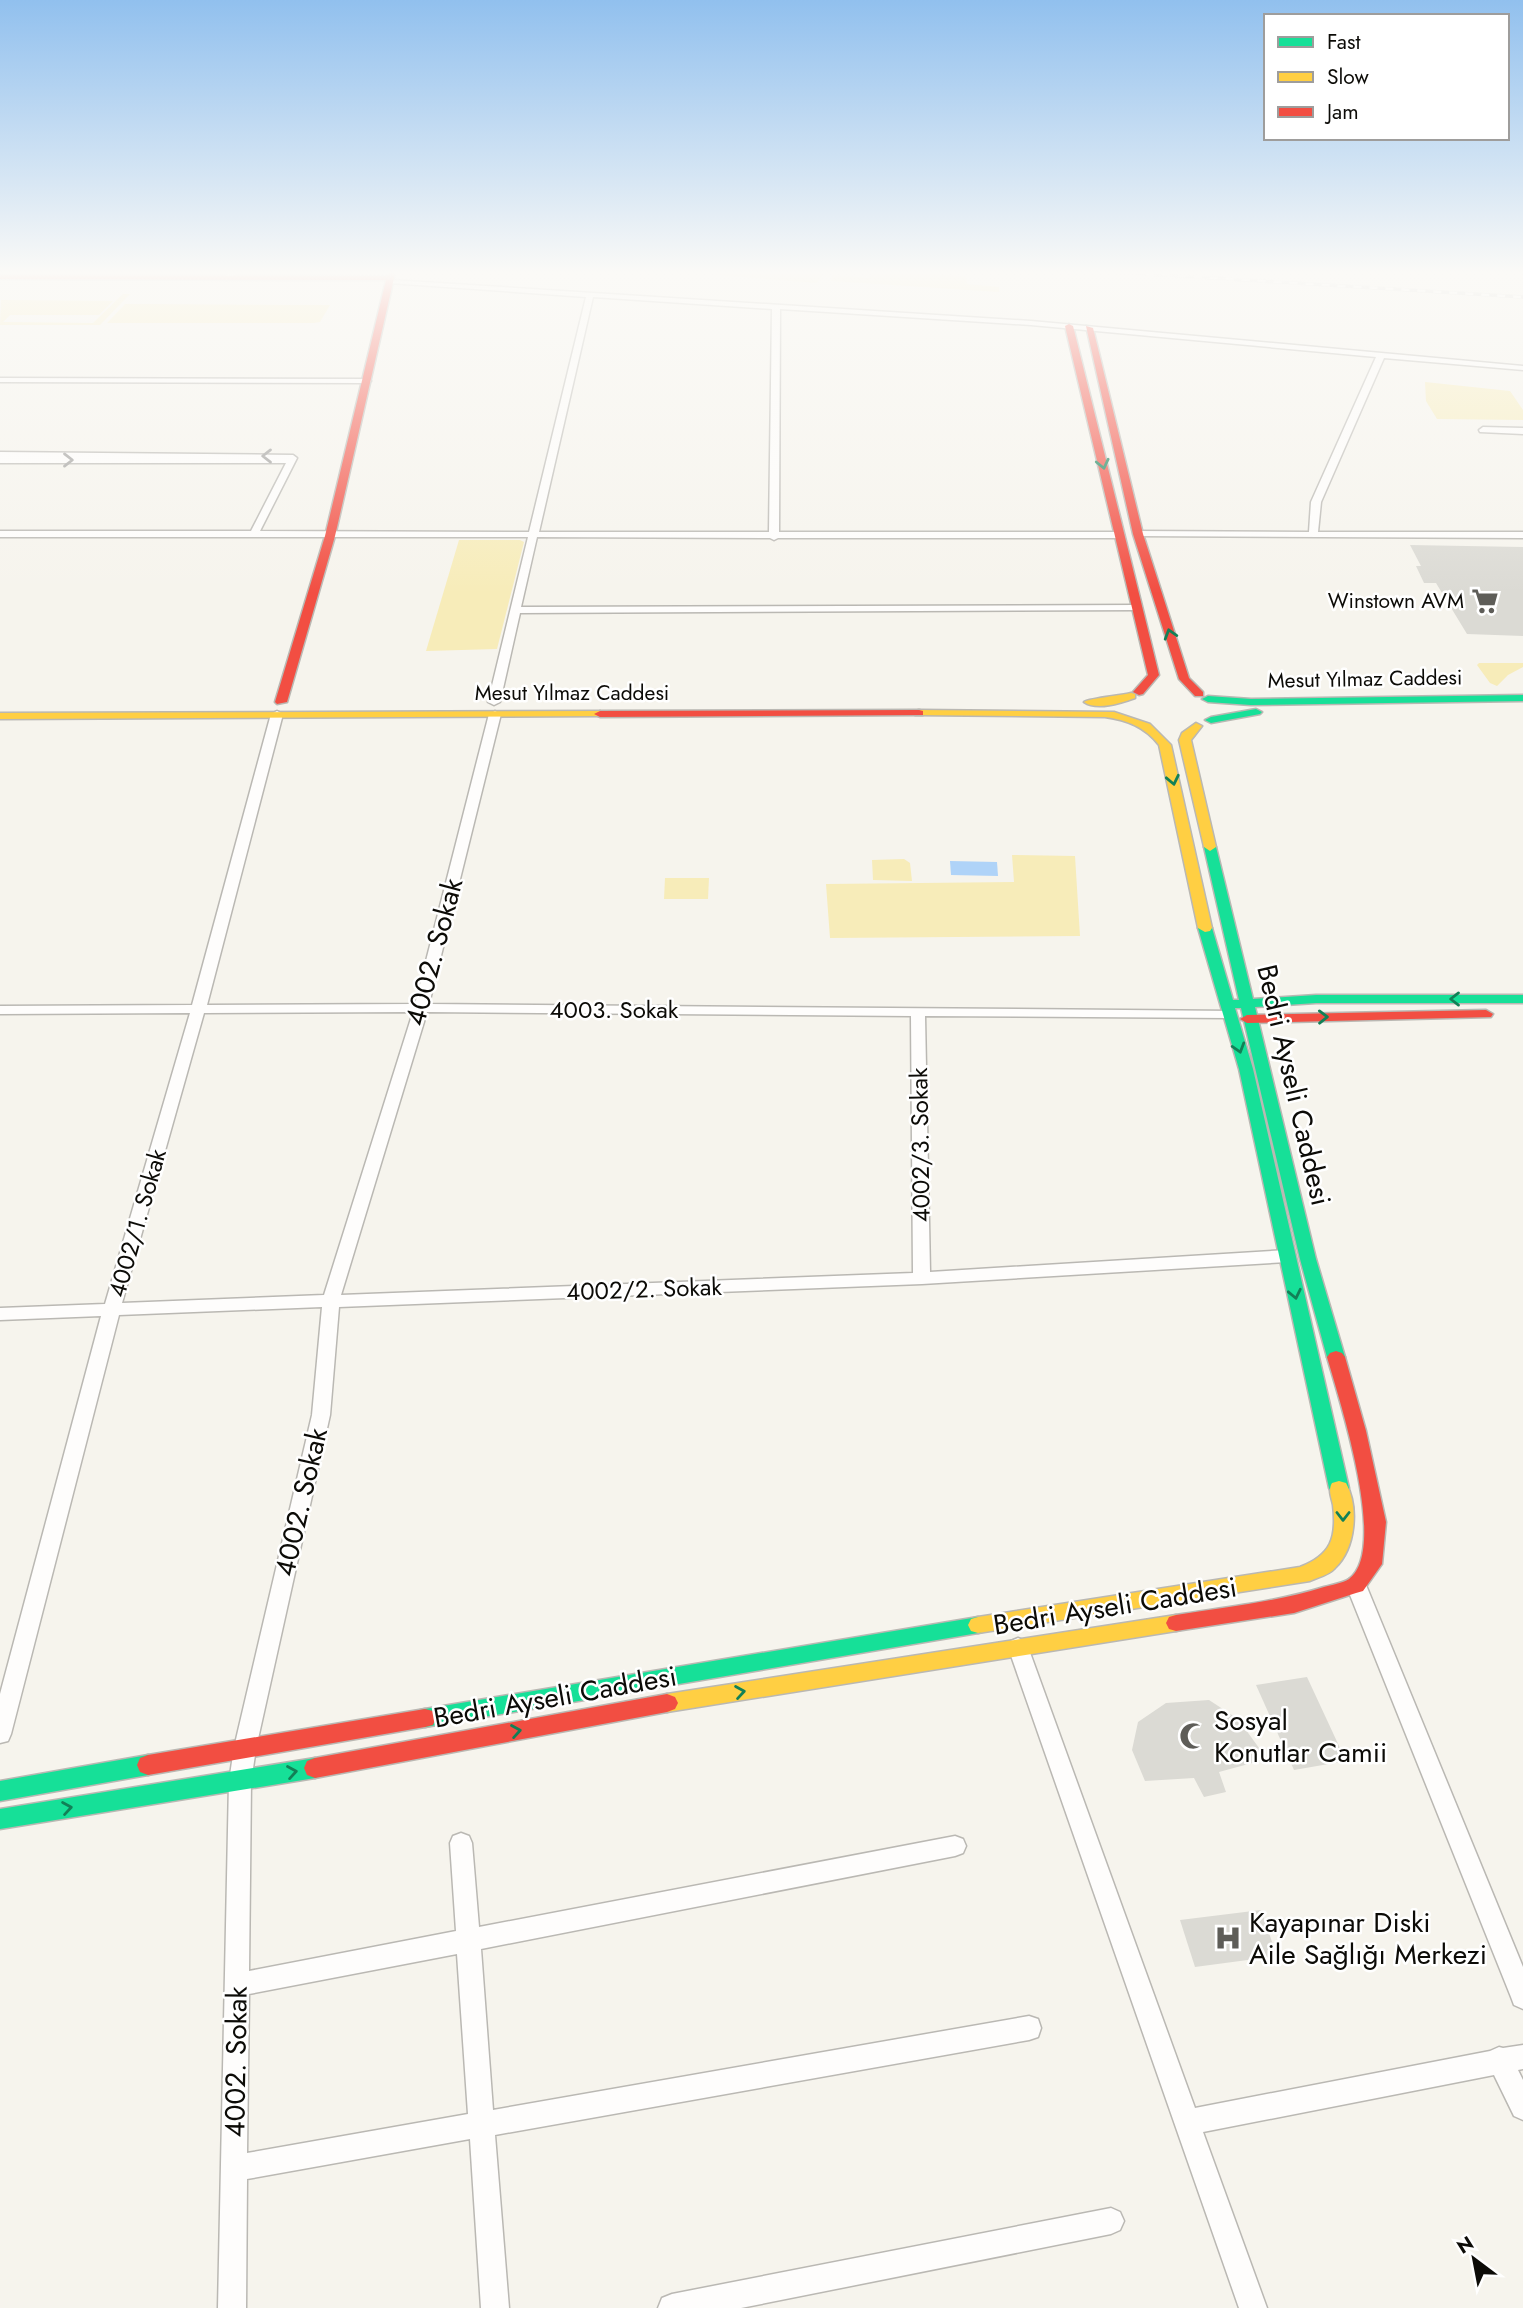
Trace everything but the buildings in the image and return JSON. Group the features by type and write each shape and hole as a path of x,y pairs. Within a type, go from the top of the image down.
{"main road":[{"path":"279,708 330,536 368,378"},
{"path":"1081,378 1154,674 1135,694"},
{"path":"1101,378 1138,534 1184,679 1217,710 1203,723"},
{"name":"Mesut Yılmaz Caddesi","path":"494,708 1102,701 1168,688 1251,702 1523,698"},
{"name":"Bedri Ayseli Caddesi","path":"0,1791 1010,1620 1303,1575 1328,1563 1342,1539 1344,1509 1324,1429 1246,1069 1210,953 1165,745 1158,732 1127,707 1135,694"},
{"name":"Mesut Yılmaz Caddesi","path":"0,704 1100,713 1174,727 1255,712 1523,710"},
{"name":"Mesut Yılmaz Caddesi","path":"0,716 279,708"},
{"name":"Bedri Ayseli Caddesi","path":"0,1819 240,1782 647,1706 1294,1605 1356,1585 1372,1564 1376,1522 1357,1431 1308,1259 1185,740 1186,735 1203,723"},
{"path":"1251,1012 1316,999 1523,999"},
{"path":"1228,1012 1523,1013"}],"street":[{"name":"4002. Sokak","path":"232,2308 240,1782 245,1748 321,1415 331,1300 421,1008 571,378"},
{"path":"774,537 775,378"},
{"path":"1313,535 1316,502 1369,378"},
{"path":"0,380 367,381"},
{"path":"1483,430 1523,430"},
{"path":"0,457 292,459 253,536"},
{"path":"0,534 774,537 1118,534"},
{"path":"1138,534 1523,535"},
{"path":"517,610 1137,608"},
{"name":"4002/1. Sokak","path":"0,1734 112,1309 198,1010 279,708"},
{"name":"4003. Sokak","path":"0,1010 421,1008 1228,1012"},
{"name":"4002/3. Sokak","path":"918,1011 922,1278"},
{"name":"4002/2. Sokak","path":"0,1314 922,1278 1287,1256"},
{"path":"1356,1585 1523,1997"},
{"path":"1018,1647 1253,2308"},
{"path":"461,1843 495,2308"},
{"path":"237,1985 955,1846"},
{"path":"234,2168 1029,2028"},
{"path":"1187,2122 1511,2058 1523,2107"},
{"path":"673,2308 1111,2221"}],"shaded area":[{"path":"1425,382 1510,391 1523,410 1523,420 1437,419 1426,401"},
{"path":"459,540 524,542 497,649 426,651"},
{"path":"1523,663 1523,667 1508,675 1497,686 1490,683 1477,665"},
{"path":"1012,855 1075,856 1080,936 830,938 826,884 1014,882"},
{"path":"904,859 910,863 912,881 873,880 872,860"},
{"path":"665,878 709,878 708,899 664,899"}],"water":[{"path":"950,861 997,862 998,876 951,875"}],"traffic: fast":[{"path":"1208,699 1251,702 1523,698"},
{"path":"1211,720 1256,712"},
{"path":"1210,847 1308,1259 1336,1357"},
{"path":"1205,928 1246,1069 1339,1488"},
{"path":"1236,1004 1316,999 1523,999"},
{"path":"425,1718 978,1625"},
{"path":"0,1791 148,1765"},
{"path":"0,1819 315,1768"}],"traffic: slow":[{"path":"1090,702 1115,701 1131,696"},
{"path":"919,713 1105,714 1131,719 1153,731 1165,745 1205,928"},
{"path":"0,716 600,714"},
{"path":"1196,726 1186,735 1185,740 1210,847"},
{"path":"978,1625 1303,1575 1326,1565 1339,1546 1343,1527 1339,1488"},
{"path":"667,1703 1176,1623"}],"traffic: jam":[{"path":"281,702 330,536 367,378"},
{"path":"1082,378 1154,675 1139,692"},
{"path":"1101,378 1138,534 1184,679 1199,694"},
{"path":"600,714 919,713"},
{"path":"1247,1019 1486,1014"},
{"path":"1176,1623 1294,1605 1356,1585 1372,1564 1376,1522 1357,1431 1336,1357"},
{"path":"315,1768 667,1703"},
{"path":"148,1765 425,1718"}],"place":[{"name":"Winstown AVM","path":"1485,601"},
{"name":"Sosyal Konutlar Camii","path":"1193,1736"},
{"name":"Kayapınar Diski Aile Sağlığı Merkezi","path":"1228,1938"}]}
